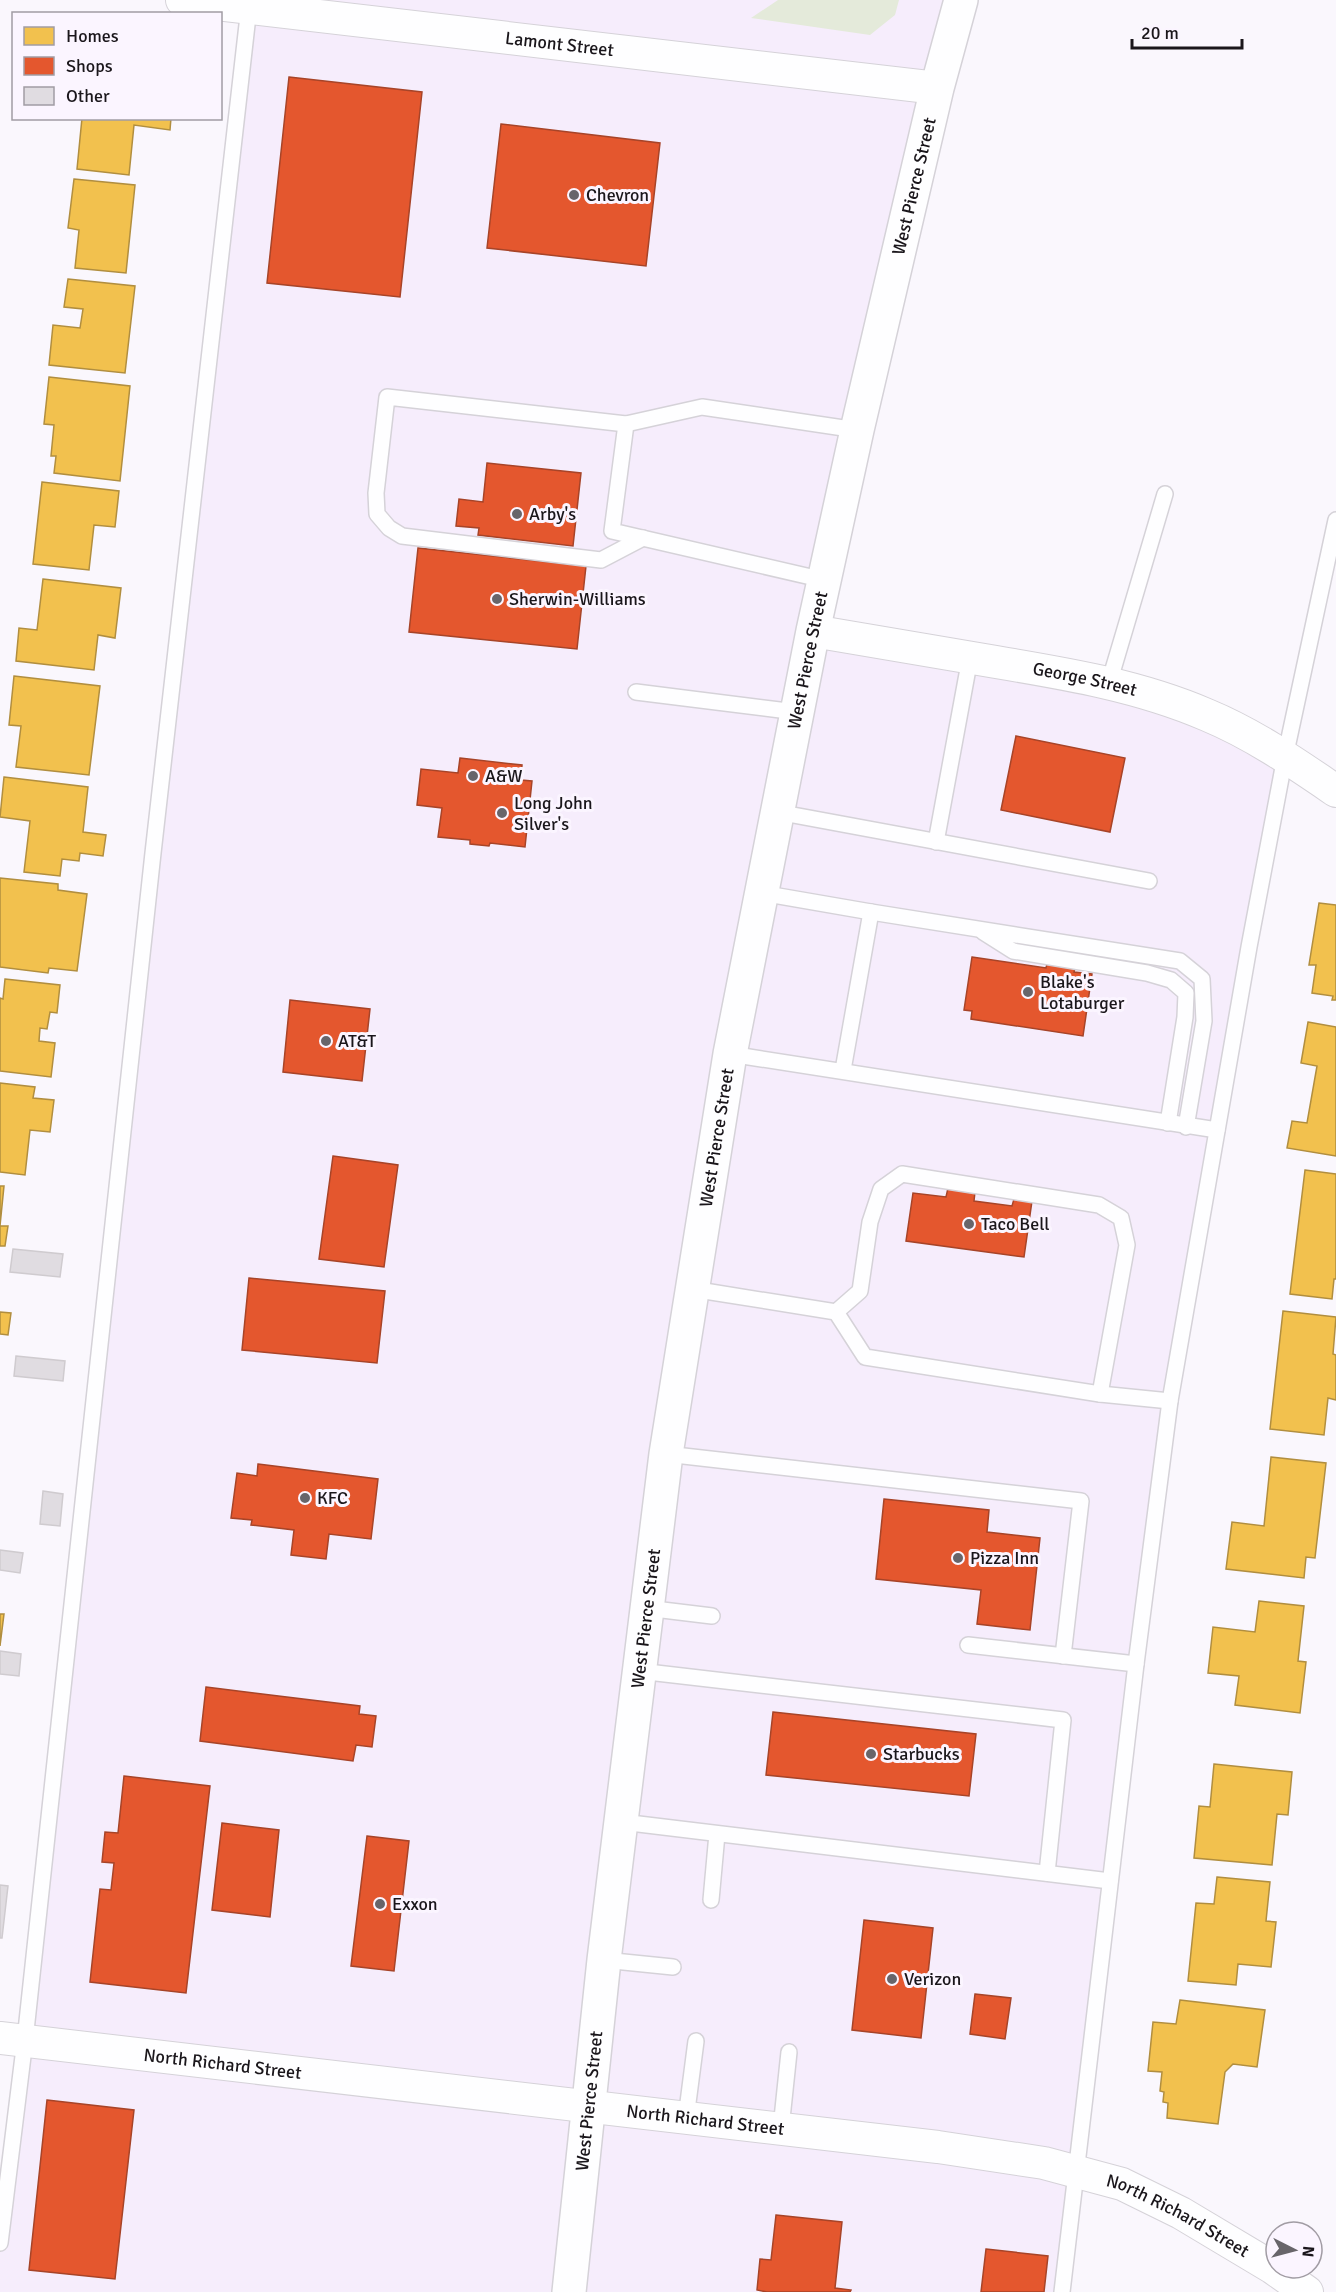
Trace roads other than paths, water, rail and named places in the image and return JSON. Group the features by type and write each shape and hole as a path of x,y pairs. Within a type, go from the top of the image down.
{"highway":[{"name":"West Pierce Street","path":"569,2292 604,1960 666,1454 730,1054 824,580 937,88 961,0"}],"street":[{"name":"Lamont Street","path":"182,0 937,88"},
{"name":"George Street","path":"813,631 1109,683 1152,695 1208,715 1285,757 1336,791"},
{"name":"North Richard Street","path":"12,2039 781,2128 938,2147 1044,2163 1122,2184 1181,2213 1273,2268 1307,2292"}],"lane":[{"path":"0,2243 12,2039 152,864 249,7"},
{"path":"643,538 601,560 402,536 389,528 377,514 376,493 387,397 627,424 702,407 857,430"},
{"path":"627,424 612,531 824,580"},
{"path":"1109,683 1165,494"},
{"path":"1062,2292 1136,1664 1170,1401 1216,1130 1285,757 1336,520"},
{"path":"936,842 970,658"},
{"path":"636,692 796,712"},
{"path":"777,812 1149,881"},
{"path":"761,893 1180,961 1202,979 1204,1021 1186,1127"},
{"path":"843,1070 871,912"},
{"path":"976,928 1013,951 1148,973 1171,980 1186,993 1185,1017 1168,1123"},
{"path":"730,1054 1216,1130"},
{"path":"836,1312 860,1291 870,1222 881,1190 902,1174 1099,1205 1121,1218 1127,1245 1100,1394"},
{"path":"692,1289 836,1312 865,1358 1100,1394 1170,1401"},
{"path":"666,1454 1081,1502 1063,1656"},
{"path":"646,1608 712,1616"},
{"path":"968,1645 1136,1664"},
{"path":"639,1671 1063,1720 1047,1873"},
{"path":"622,1822 1110,1881"},
{"path":"711,1900 717,1834"},
{"path":"604,1960 673,1967"},
{"path":"686,2118 696,2041"},
{"path":"781,2128 789,2052"}],"place":[{"name":"Chevron","path":"574,195"},
{"name":"Arby's","path":"517,514"},
{"name":"Sherwin-Williams","path":"497,599"},
{"name":"A&W","path":"473,776"},
{"name":"Long John Silver's","path":"502,813"},
{"name":"Blake's Lotaburger","path":"1028,992"},
{"name":"AT&T","path":"326,1041"},
{"name":"Taco Bell","path":"969,1224"},
{"name":"KFC","path":"305,1498"},
{"name":"Pizza Inn","path":"958,1558"},
{"name":"Starbucks","path":"871,1754"},
{"name":"Exxon","path":"380,1904"},
{"name":"Verizon","path":"892,1979"}]}
